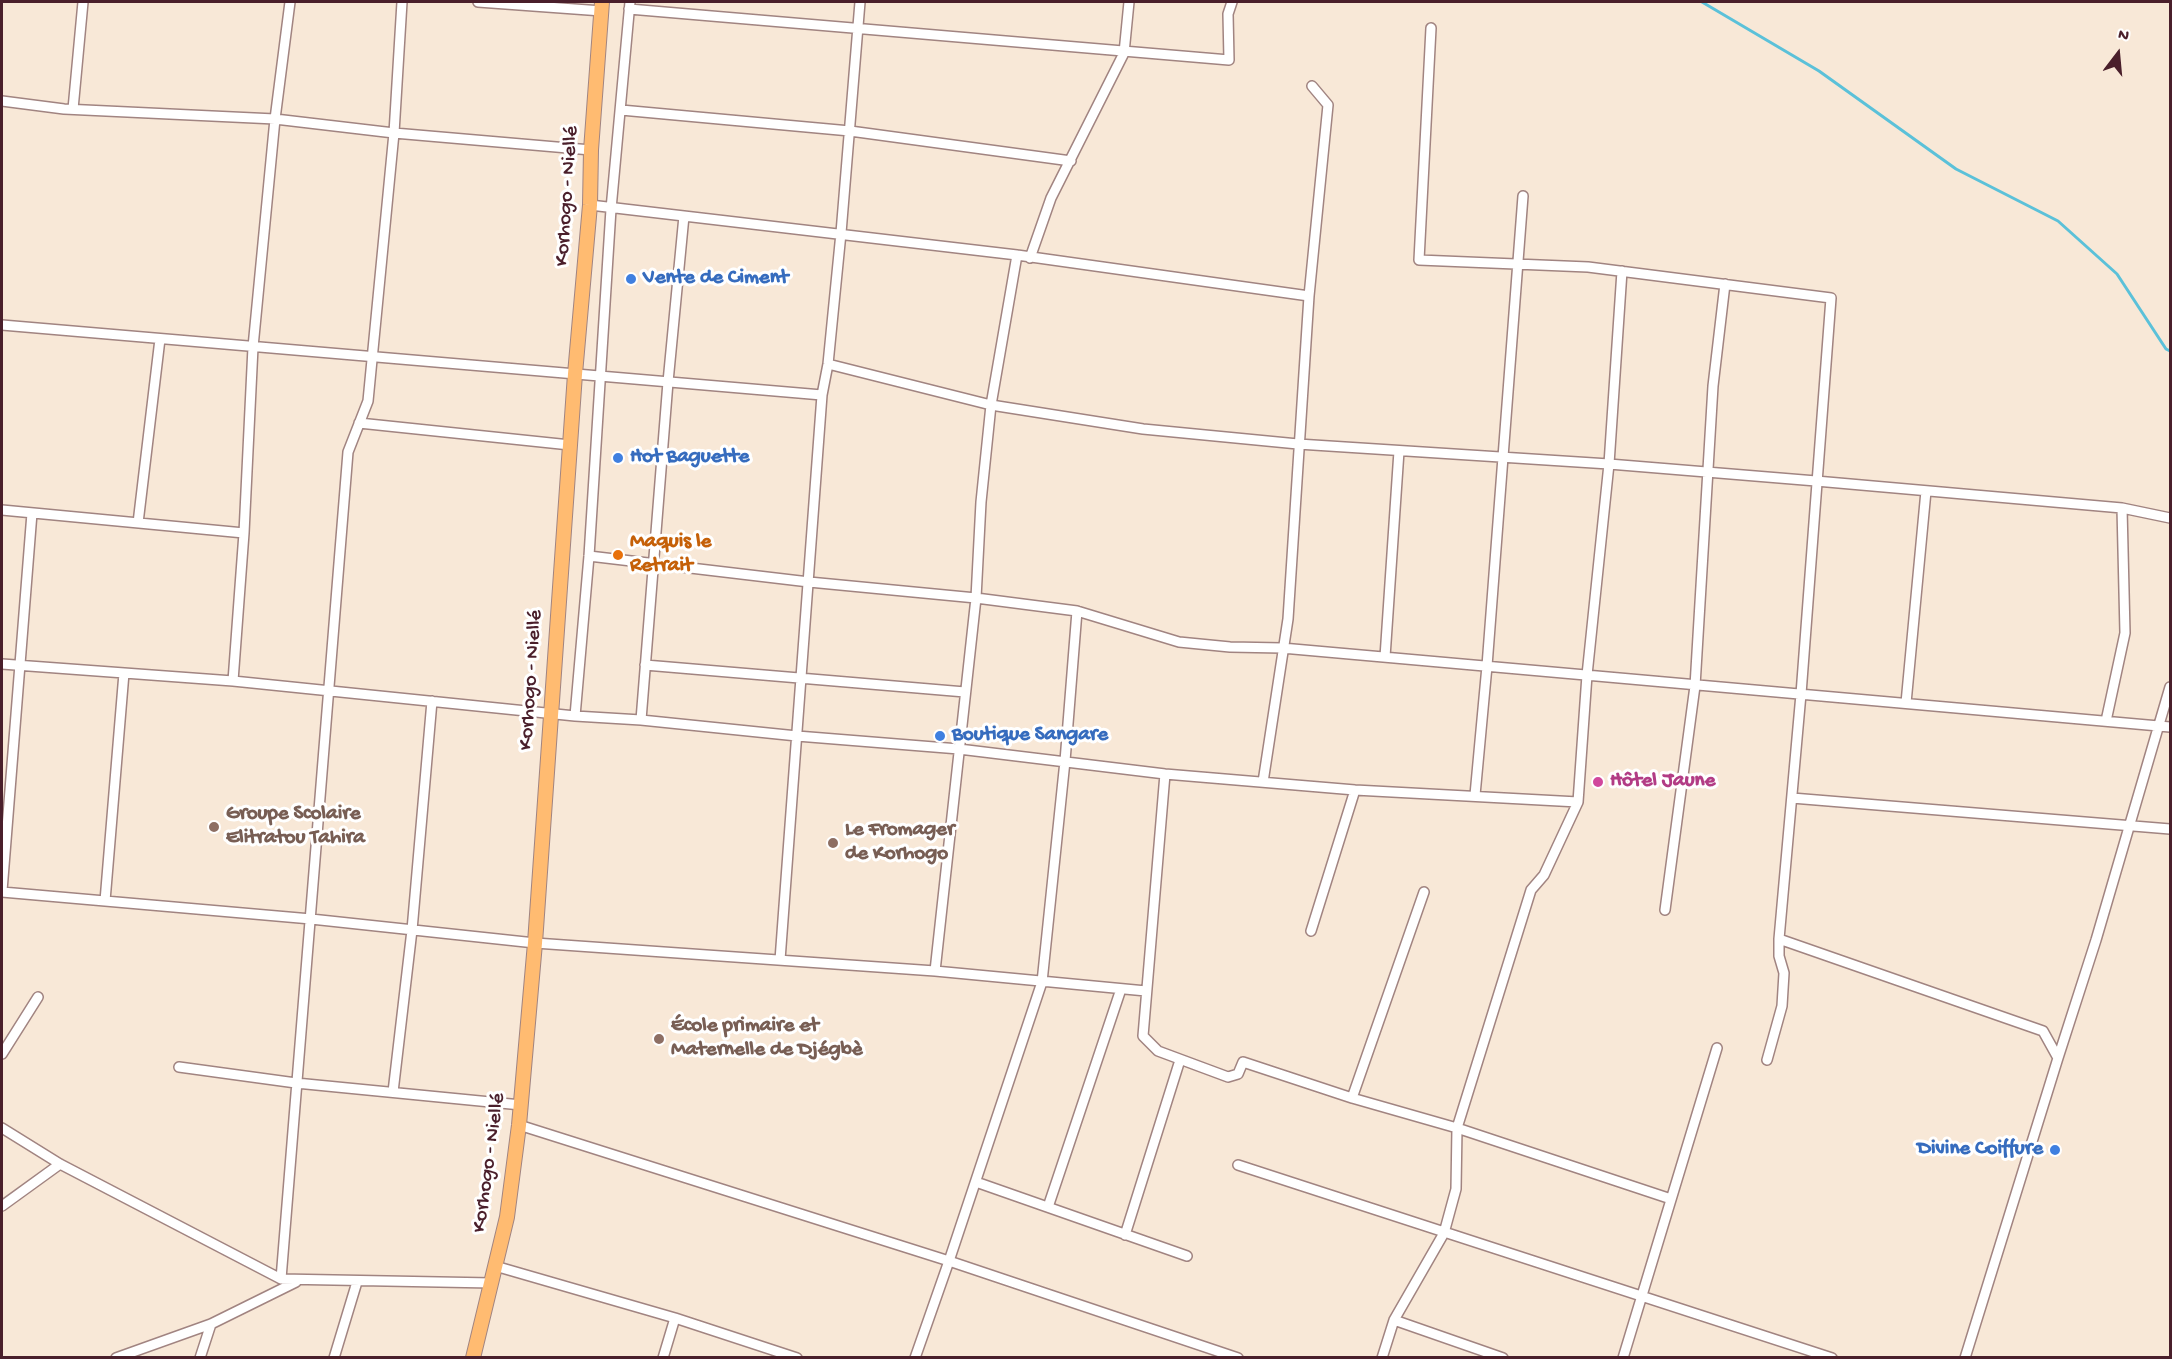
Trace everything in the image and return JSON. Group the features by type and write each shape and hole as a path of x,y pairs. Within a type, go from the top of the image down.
{"main road":[{"name":"Korhogo - Niellé","path":"473,1358 507,1217 521,1105 535,943 575,374 590,205 591,150 602,6"}],"street":[{"path":"73,109 83,2"},
{"path":"233,681 244,533 253,347 275,119 290,2"},
{"path":"281,1279 348,452 368,401 394,133 402,2"},
{"path":"478,2 602,6"},
{"path":"780,960 822,396 828,364 841,233 860,2"},
{"path":"1030,258 1051,198 1124,52 1129,2"},
{"path":"575,716 589,556 611,209 630,5 857,29 1230,60 1228,14 1232,2"},
{"path":"1431,28 1419,260 1588,267 1831,298 1802,694 1779,939 1779,956 1784,974 1782,1006 1767,1060"},
{"path":"1263,782 1288,619 1309,296 1328,105 1312,86"},
{"path":"2,101 73,109 275,119 394,133 591,150"},
{"path":"621,110 850,131 1071,161"},
{"path":"1475,795 1523,196"},
{"path":"590,205 1017,255 1309,296"},
{"path":"640,720 684,216"},
{"path":"935,971 976,598 981,502 991,405 1017,255"},
{"path":"1382,1358 1394,1320 1444,1233 1456,1189 1457,1128 1531,890 1544,875 1578,802 1587,675 1609,464 1622,271"},
{"path":"1665,910 1695,686 1713,386 1725,284"},
{"path":"2,325 822,396"},
{"path":"138,523 160,339"},
{"path":"828,364 991,405 1143,429 1298,444 1609,464 1816,481 2122,508 2170,518"},
{"path":"359,423 570,445"},
{"path":"1385,657 1399,451"},
{"path":"1906,703 1926,491"},
{"path":"2106,721 2125,633 2122,508"},
{"path":"2,510 244,533"},
{"path":"32,513 20,665 6,776 2,892 311,919 535,943 935,971 1146,991"},
{"path":"589,556 1077,611 1179,642 1230,647 1282,648 2170,727"},
{"path":"915,1358 950,1261 1042,982 1065,761 1077,611"},
{"path":"2,664 233,681 575,716 959,749 1165,774 1355,790 1578,802"},
{"path":"645,665 965,692"},
{"path":"105,901 124,673"},
{"path":"1965,1358 2096,940 2170,687"},
{"path":"393,1092 412,930 432,701"},
{"path":"1165,774 1143,1036 1158,1052 1228,1077 1238,1074 1243,1062 1352,1098 1457,1128 1671,1199"},
{"path":"1311,931 1355,790"},
{"path":"1792,798 2170,829"},
{"path":"1352,1098 1424,892"},
{"path":"1779,939 2043,1031 2058,1058"},
{"path":"1048,1207 1121,988"},
{"path":"2,1054 38,997"},
{"path":"1623,1358 1717,1048"},
{"path":"1125,1234 1180,1060"},
{"path":"179,1067 296,1083 521,1105"},
{"path":"519,1125 950,1261 1238,1358"},
{"path":"2,1128 60,1164 281,1279 492,1283"},
{"path":"2,1206 60,1164"},
{"path":"1238,1165 1832,1358"},
{"path":"976,1182 1186,1256"},
{"path":"495,1266 675,1318 795,1357"},
{"path":"116,1358 211,1324 298,1281"},
{"path":"334,1358 357,1282"},
{"path":"663,1358 675,1318"},
{"path":"1394,1320 1503,1358"},
{"path":"200,1358 211,1324"}],"waterway":[{"path":"1702,2 1819,71 1956,169 2058,221 2117,274 2166,349 2170,351"}],"place":[{"name":"Vente de Ciment","path":"631,279"},
{"name":"Hot Baguette","path":"618,458"},
{"name":"Maquis le Retrait","path":"618,555"},
{"name":"Boutique Sangare","path":"940,736"},
{"name":"Hôtel Jaune","path":"1598,782"},
{"name":"Groupe Scolaire Elitratou Tahira","path":"214,827"},
{"name":"Le Fromager de Korhogo","path":"833,843"},
{"name":"École primaire et Maternelle de Djégbè","path":"659,1039"},
{"name":"Divine Coiffure","path":"2055,1150"}]}
